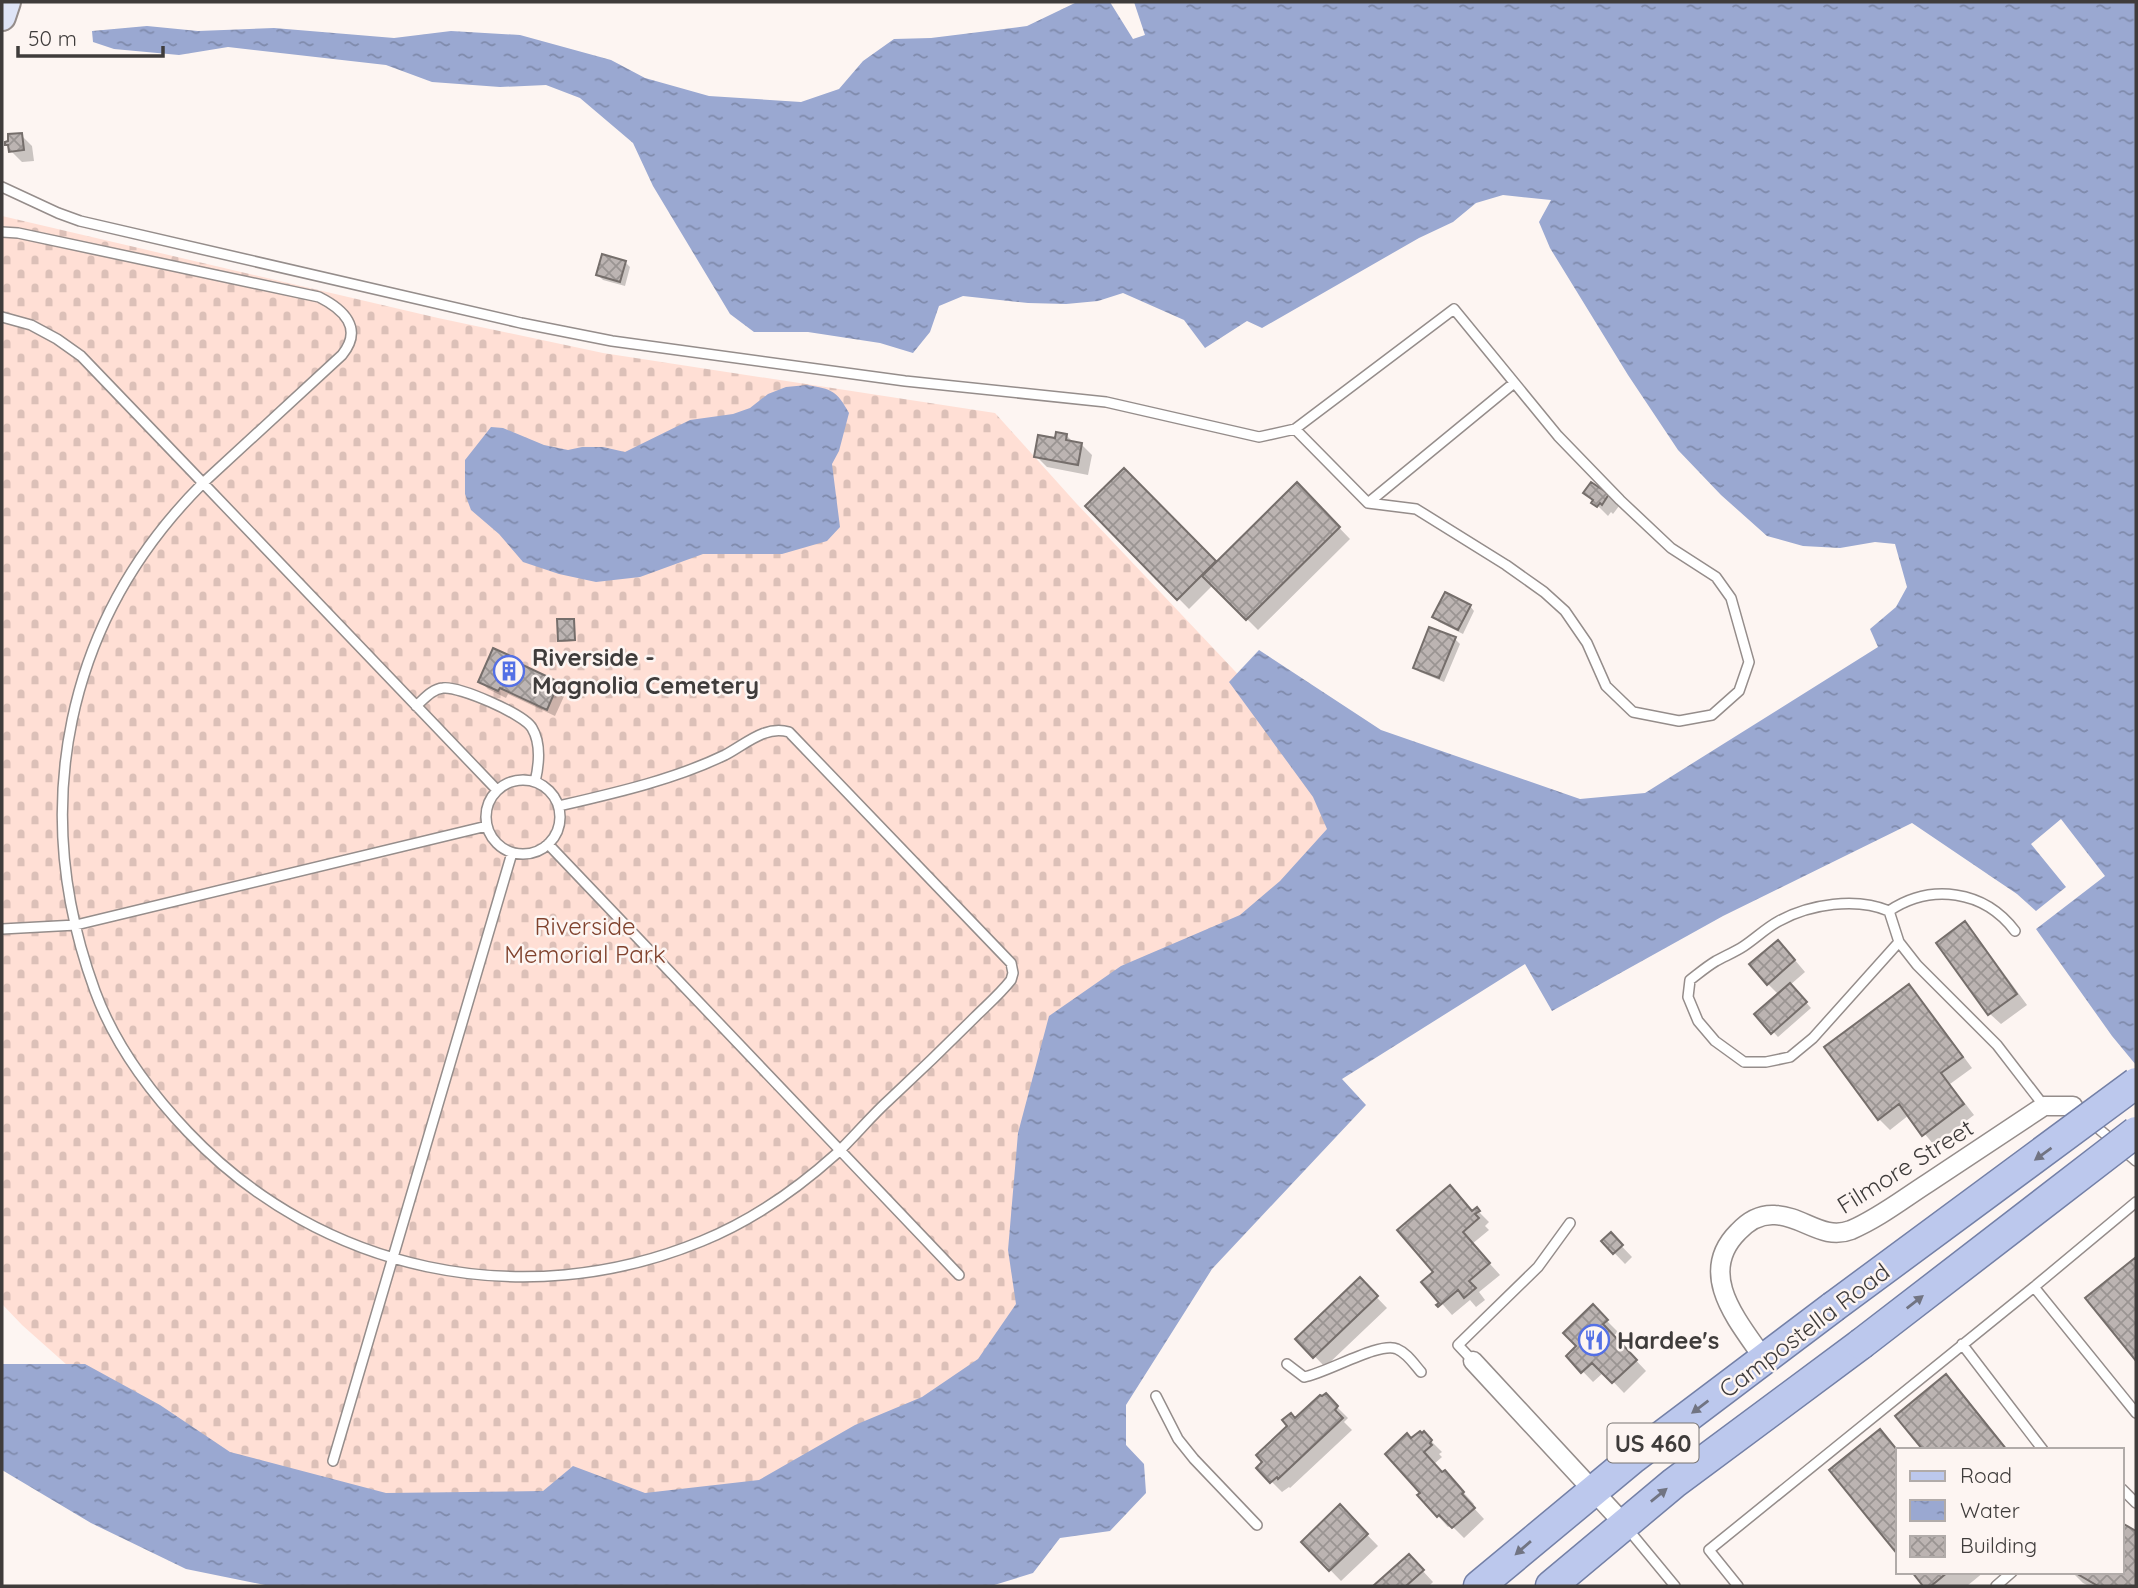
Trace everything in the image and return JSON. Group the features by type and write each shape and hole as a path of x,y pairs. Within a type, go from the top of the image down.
{"main road":[{"name":"Campostella Road","path":"1479,1586 1593,1490 1763,1359 2136,1083"},
{"name":"Campostella Road","path":"1550,1586 1674,1483 1861,1344 2136,1132"}],"street":[{"path":"2,17 7,2"},
{"path":"2044,1106 2073,1106"},
{"name":"Filmore Street","path":"1763,1359 1733,1312 1722,1290 1719,1273 1723,1252 1732,1237 1745,1224 1761,1216 1774,1214 1789,1217 1823,1232 1840,1234 1853,1229 1877,1217 2044,1106"},
{"path":"1473,1361 1624,1524"}],"lane":[{"path":"2,187 58,213 80,220 521,323 612,341 905,382 1106,402 1259,437 1295,429 1454,309 1558,436 1620,500 1671,548 1716,577 1731,598 1749,662 1739,691 1712,715 1679,721 1633,712 1606,687 1587,643 1565,611 1544,592 1416,509 1368,503 1295,429"},
{"path":"2,232 18,233 318,297 337,306 346,317 351,330 350,341 342,355 204,483 163,527 128,576 109,611 89,657 74,705 67,743 63,814 69,885 76,925 95,993 115,1032 143,1080 189,1134 231,1174 278,1207 317,1230 359,1248 393,1259 460,1273 510,1277 558,1276 605,1270 650,1259 702,1241 742,1222 789,1192 841,1150 877,1110 1007,985 1013,973 1011,963 789,732 769,730 724,755 690,769 625,790 559,806"},
{"path":"2,317 31,325 81,356 496,790"},
{"path":"1368,503 1514,383"},
{"path":"416,706 441,688 455,689 518,715 534,730 538,747 535,782"},
{"path":"515,780 535,782 554,796 559,806 559,827 548,844 537,851 512,853 492,838 487,827 487,807 496,790 515,780"},
{"path":"2,929 76,925 487,827"},
{"path":"548,844 959,1276"},
{"path":"333,1461 512,853"},
{"path":"1889,911 1905,901 1925,894 1950,894 1987,906 2007,921 2015,931"},
{"path":"1889,911 1876,906 1818,907 1780,920 1745,945 1713,962 1690,980 1688,997 1698,1021 1715,1041 1744,1062 1766,1062 1790,1057 1812,1038 1899,942"},
{"path":"1889,911 1899,942 1917,965 1997,1045 2044,1106"},
{"path":"2073,1106 2136,1161"},
{"path":"1738,1586 1709,1550 2136,1202"},
{"path":"1473,1361 1458,1345 1538,1267 1570,1223"},
{"path":"2034,1287 2136,1413"},
{"path":"1962,1344 2041,1448"},
{"path":"1287,1364 1304,1377 1330,1370 1382,1347 1396,1348 1421,1372"},
{"path":"1156,1396 1178,1439 1194,1460 1257,1525"},
{"path":"1624,1524 1675,1586"},
{"path":"1996,1586 2010,1574"}],"green space":[{"name":"Riverside Memorial Park","path":"2,216 438,318 603,353 995,413 1076,503 1444,892 1030,1354 761,1496 334,1507 85,1381 2,1304"}],"water":[{"path":"1077,2 1110,2 1133,39 1145,35 1134,2 2136,2 2136,1065 2112,1036 2036,929 2105,876 2061,819 2031,844 2066,887 2036,911 2017,894 1912,823 1723,916 1552,1011 1525,964 1342,1079 1366,1105 1212,1269 1126,1405 1126,1445 1144,1464 1146,1493 1110,1531 1060,1538 1033,1573 991,1586 270,1586 186,1569 91,1523 2,1470 2,1364 85,1364 160,1405 230,1452 386,1493 543,1491 573,1466 645,1493 759,1480 855,1425 922,1397 978,1359 1016,1304 1008,1250 1018,1133 1049,1016 1121,966 1240,915 1280,881 1327,829 1313,797 1229,682 1259,650 1381,730 1580,799 1645,793 1878,647 1870,629 1896,607 1907,587 1895,544 1875,542 1840,548 1803,546 1767,536 1721,495 1678,450 1550,248 1539,222 1551,200 1503,195 1476,203 1453,222 1419,238 1262,328 1247,321 1205,348 1184,320 1123,293 1098,301 1066,304 963,296 939,306 930,332 913,353 880,343 808,332 754,332 730,314 653,186 633,143 580,98 546,85 500,87 432,82 386,65 228,47 179,55 114,49 93,42 92,31 147,26 198,31 274,28 394,38 451,31 520,35 611,60 645,78 709,96 801,102 839,89 863,61 894,39 931,38 1027,26"},
{"path":"807,385 833,392 849,413 839,451 832,464 840,527 827,541 782,554 703,554 640,577 596,582 523,562 499,534 471,510 465,494 465,460 491,427 503,428 544,445 568,450 603,447 625,452 690,420 733,414 750,408 768,394 786,387"}],"building":[{"path":"22,133 24,150 9,152 8,145 5,145 8,134"},
{"path":"602,254 626,261 620,282 596,275"},
{"path":"1056,432 1067,434 1066,440 1082,443 1078,465 1034,457 1038,435 1055,438"},
{"path":"1124,468 1216,561 1177,600 1085,506"},
{"path":"1297,482 1340,527 1246,620 1202,576"},
{"path":"1591,482 1609,494 1602,505 1600,503 1597,507 1591,503 1593,500 1583,493"},
{"path":"1445,592 1471,605 1458,630 1432,617"},
{"path":"557,619 574,619 575,640 558,641"},
{"path":"1429,627 1456,637 1439,678 1413,668"},
{"name":"Riverside - Magnolia Cemetery","path":"493,648 559,682 547,710 500,688 498,691 478,682"},
{"path":"1965,921 2017,994 1988,1015 1936,943"},
{"path":"1778,940 1795,960 1767,985 1749,964"},
{"path":"1790,983 1807,1002 1771,1034 1754,1014"},
{"path":"1909,984 1963,1057 1941,1073 1964,1104 1922,1136 1899,1104 1878,1120 1824,1047"},
{"path":"1450,1185 1472,1211 1477,1207 1480,1211 1475,1214 1479,1218 1463,1232 1490,1263 1469,1281 1476,1288 1464,1298 1458,1290 1438,1307 1436,1305 1439,1303 1421,1282 1433,1272 1397,1230"},
{"path":"1611,1232 1623,1245 1613,1254 1601,1241"},
{"path":"2136,1257 2136,1361 2085,1298"},
{"path":"1360,1277 1378,1296 1313,1358 1295,1339"},
{"name":"Hardee's","path":"1593,1304 1608,1320 1603,1324 1637,1360 1612,1383 1592,1363 1581,1373 1566,1356 1576,1346 1563,1333"},
{"path":"1946,1374 2005,1448 1921,1448 1895,1416"},
{"path":"1326,1393 1338,1406 1335,1410 1343,1418 1278,1479 1277,1477 1270,1483 1256,1468 1262,1462 1256,1455 1287,1426 1282,1420 1291,1413 1295,1418 1320,1395"},
{"path":"1880,1429 1896,1449 1896,1553 1829,1470"},
{"path":"1424,1431 1432,1440 1432,1445 1424,1452 1442,1472 1445,1470 1475,1508 1452,1528 1439,1515 1437,1517 1417,1495 1420,1493 1385,1454 1407,1433 1411,1438"},
{"path":"1340,1504 1368,1534 1329,1571 1301,1542"},
{"path":"2124,1524 2136,1531 2136,1586 2098,1586 2077,1574 2124,1574"},
{"path":"1409,1554 1424,1570 1406,1586 1373,1586"},
{"path":"1914,1574 1946,1574 1931,1586 1923,1586"}],"place":[{"name":"Riverside - Magnolia Cemetery","path":"509,671"},
{"name":"Hardee's","path":"1594,1340"}]}
